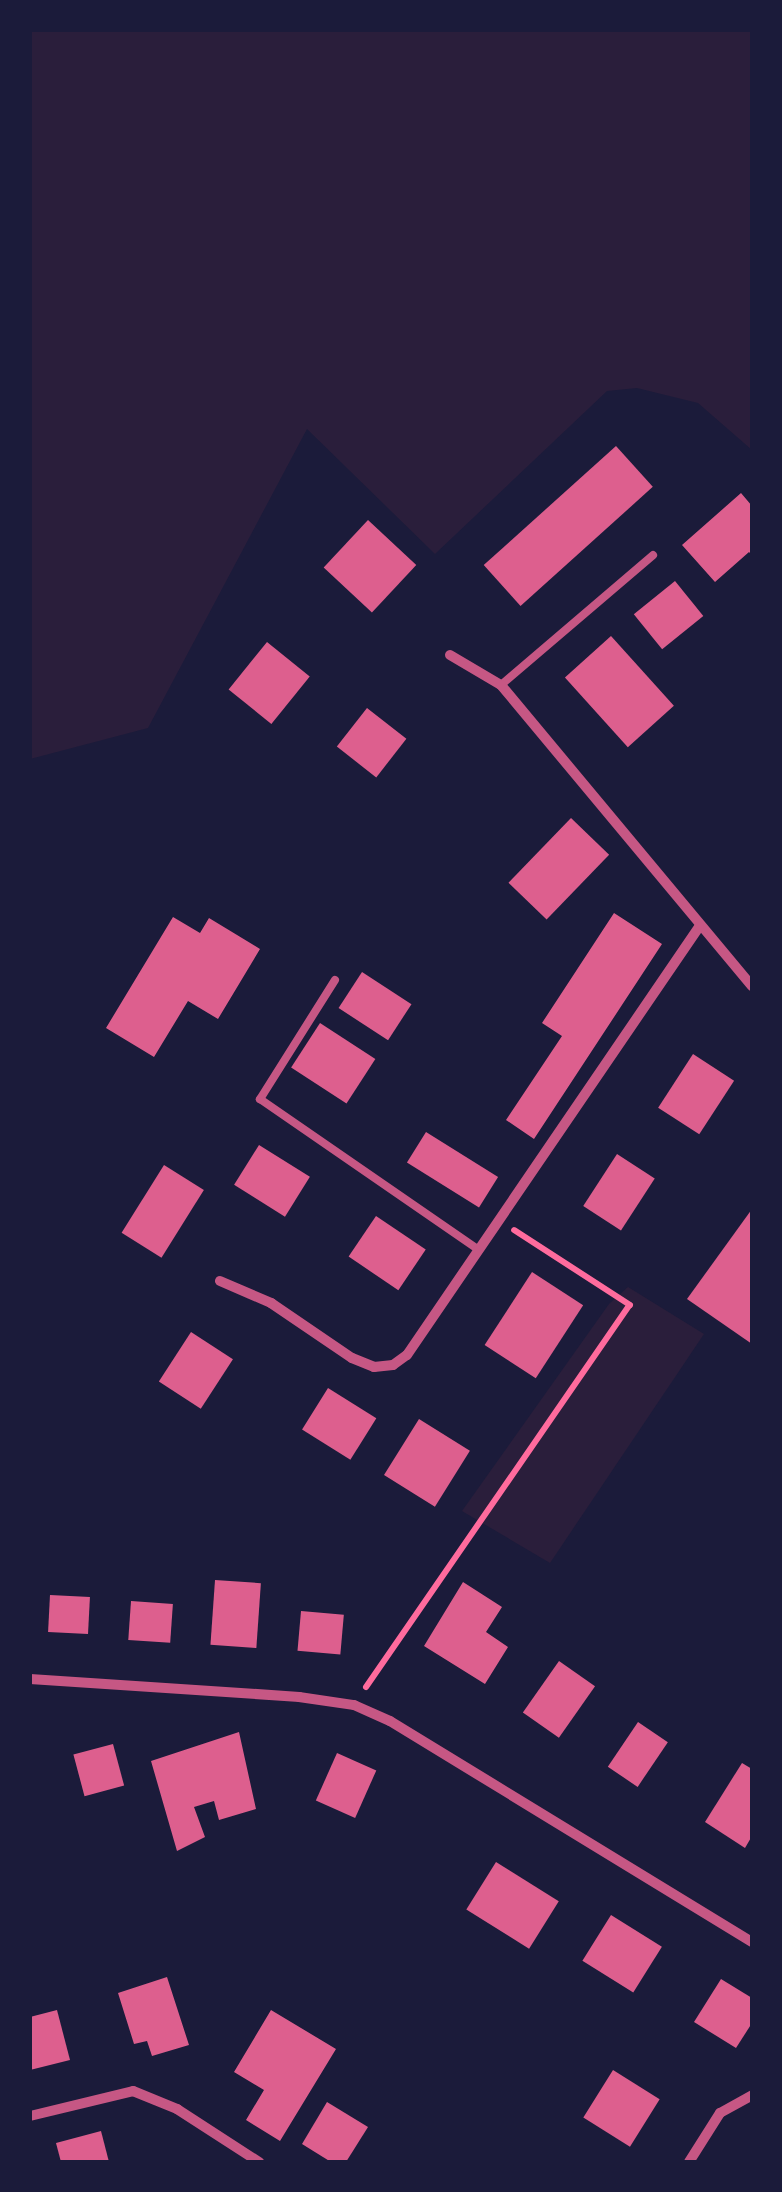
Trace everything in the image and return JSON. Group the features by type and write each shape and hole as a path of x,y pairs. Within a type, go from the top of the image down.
{"street":[{"path":"450,655 501,685 752,986"},
{"path":"220,1281 270,1303 352,1358 374,1367 393,1364 407,1355 699,927"},
{"path":"30,1679 299,1696 354,1705 390,1721 752,1942"},
{"path":"30,2116 132,2092 178,2108 259,2162"},
{"path":"689,2162 720,2113 752,2095"}],"lane":[{"path":"501,685 653,555"},
{"path":"336,980 260,1099 479,1250"}],"path":[{"path":"354,1705 630,1304 500,1221"}],"shaded area":[{"path":"30,30 752,30 752,450 698,403 637,388 607,391 435,554 307,429 148,728 30,759"},
{"path":"628,1287 704,1334 550,1563 462,1511 609,1304"}],"building":[{"path":"616,446 653,487 521,606 484,565"},
{"path":"741,493 752,506 752,555 749,552 715,582 682,545"},
{"path":"368,520 416,565 372,613 324,568"},
{"path":"675,581 703,616 662,649 634,614"},
{"path":"611,636 674,706 628,747 565,677"},
{"path":"267,642 310,677 271,724 229,689"},
{"path":"367,708 406,739 376,777 337,747"},
{"path":"571,818 609,855 547,920 508,883"},
{"path":"614,913 662,944 534,1139 506,1120 562,1036 542,1023"},
{"path":"173,917 200,933 209,918 260,949 218,1019 188,1001 154,1057 106,1028"},
{"path":"362,972 411,1004 388,1040 339,1008"},
{"path":"320,1023 375,1059 346,1103 291,1067"},
{"path":"693,1054 734,1081 699,1134 658,1108"},
{"path":"426,1132 498,1177 479,1208 407,1163"},
{"path":"259,1145 310,1177 285,1217 234,1185"},
{"path":"617,1154 655,1179 621,1231 583,1206"},
{"path":"164,1165 204,1190 161,1258 122,1233"},
{"path":"752,1209 752,1344 687,1299"},
{"path":"376,1216 426,1250 398,1290 349,1257"},
{"path":"532,1272 583,1305 536,1378 485,1345"},
{"path":"191,1332 233,1359 201,1409 159,1381"},
{"path":"328,1388 376,1418 350,1460 302,1430"},
{"path":"419,1419 470,1451 435,1507 384,1475"},
{"path":"215,1580 261,1583 256,1648 210,1645"},
{"path":"463,1582 502,1607 486,1632 508,1647 485,1684 424,1646"},
{"path":"50,1595 90,1597 88,1634 48,1632"},
{"path":"131,1601 173,1604 170,1643 128,1640"},
{"path":"301,1611 344,1615 340,1655 298,1651"},
{"path":"559,1661 595,1686 559,1738 523,1713"},
{"path":"638,1722 668,1742 638,1787 608,1767"},
{"path":"239,1732 256,1809 219,1820 214,1801 194,1807 205,1837 177,1851 151,1761"},
{"path":"113,1744 124,1786 85,1796 73,1755"},
{"path":"337,1753 376,1770 355,1818 316,1801"},
{"path":"742,1763 752,1769 752,1836 745,1848 705,1822"},
{"path":"496,1862 559,1901 529,1949 466,1909"},
{"path":"611,1915 662,1947 633,1993 582,1961"},
{"path":"167,1977 189,2045 152,2056 147,2041 134,2044 118,1993"},
{"path":"721,1979 752,1998 752,2023 736,2048 694,2022"},
{"path":"57,2010 70,2060 30,2070 30,2017"},
{"path":"271,2010 336,2049 280,2141 246,2120 264,2090 234,2072"},
{"path":"613,2070 660,2099 630,2147 583,2117"},
{"path":"327,2102 368,2127 346,2162 331,2162 302,2144"},
{"path":"101,2131 109,2162 61,2162 56,2143"}]}
